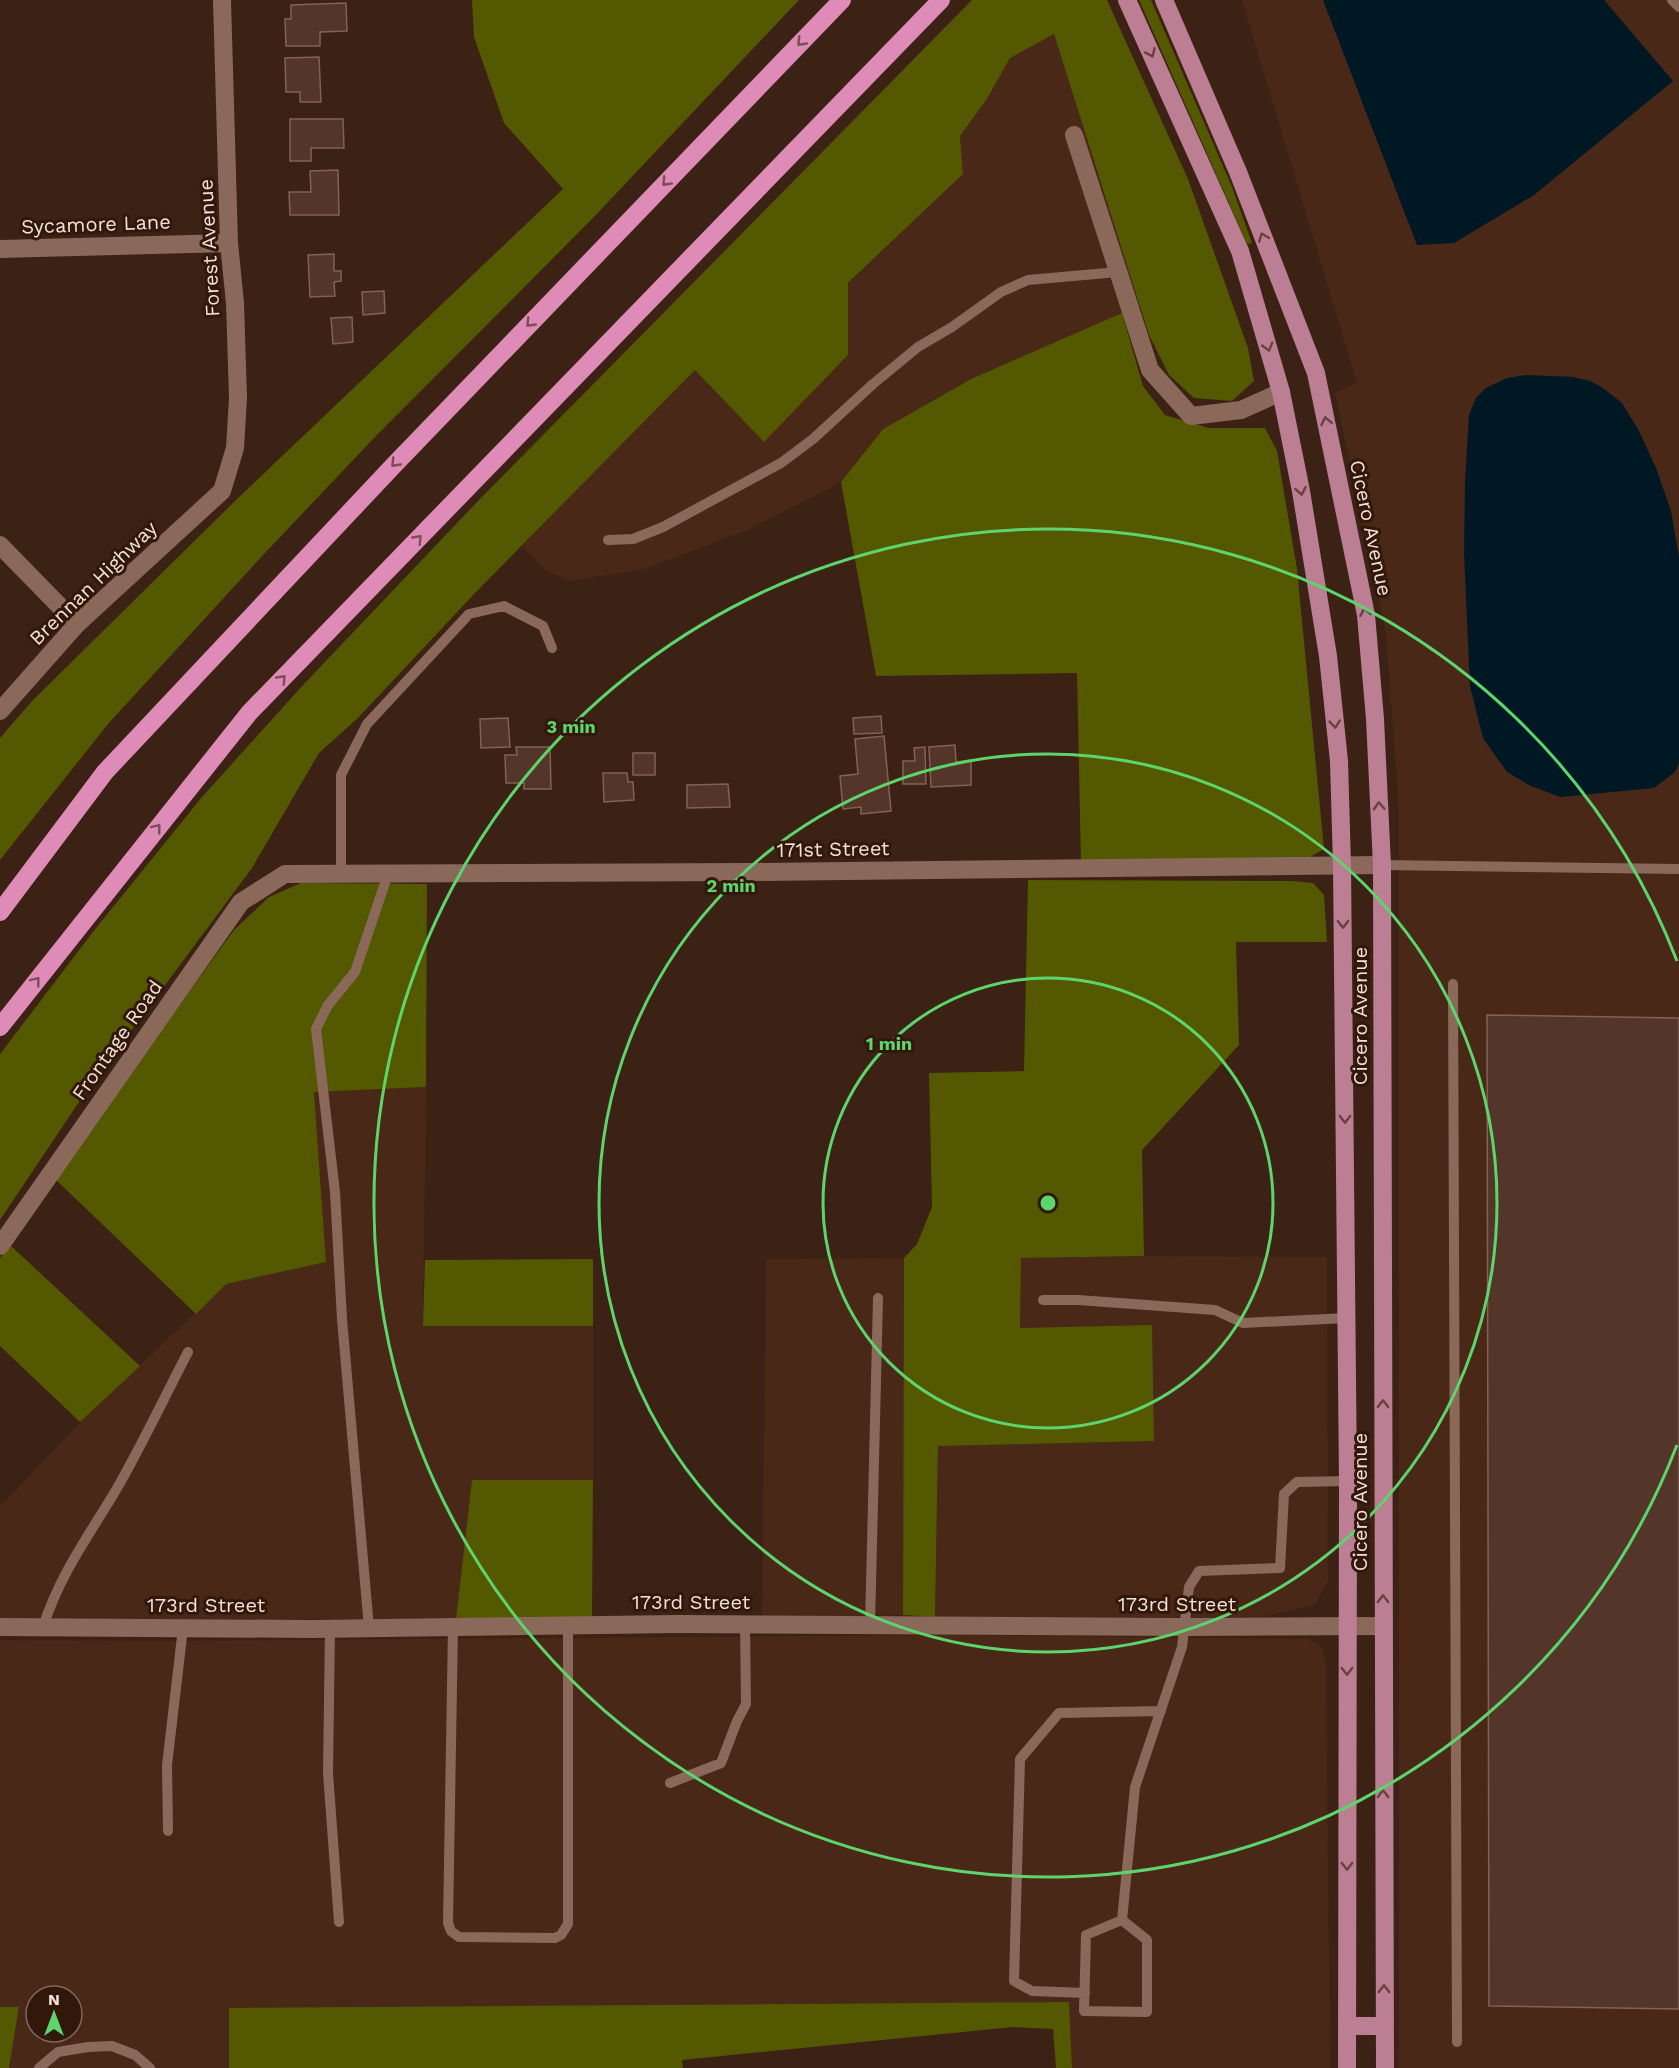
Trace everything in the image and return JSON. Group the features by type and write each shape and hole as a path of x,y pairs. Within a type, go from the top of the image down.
{"highway":[{"path":"0,912 105,772 394,465 842,0"},
{"path":"0,1027 249,713 941,0"}],"main road":[{"name":"Cicero Avenue","path":"1127,0 1240,251 1281,392 1301,491 1329,656 1339,761 1342,865 1348,1481 1347,2068"},
{"name":"Cicero Avenue","path":"1164,0 1238,172 1316,373 1366,615 1375,718 1382,864 1385,2068"},
{"path":"1347,2026 1384,2026"}],"street":[{"name":"Forest Avenue","path":"222,0 229,243 235,303 238,398 235,448 222,491"},
{"path":"1074,135 1150,370 1191,416 1241,410 1281,392"},
{"name":"Sycamore Lane","path":"0,249 229,243"},
{"name":"Brennan Highway","path":"0,711 77,624 222,491"},
{"path":"0,545 77,624"},
{"name":"171st Street","path":"285,874 739,872 1382,864"},
{"name":"Frontage Road","path":"0,1246 241,902 285,874"},
{"name":"173rd Street","path":"0,1627 369,1628 745,1624 1383,1626"}],"lane":[{"path":"1672,0 1679,7"},
{"path":"608,540 633,539 663,527 781,464 813,440 873,384 918,347 952,327 1001,292 1028,280 1118,272"},
{"path":"341,874 341,775 367,724 461,622 469,614 504,606 543,626 552,648"},
{"path":"1382,864 1679,869"},
{"path":"369,1628 342,1319 335,1192 316,1029 328,1005 355,972 388,874"},
{"path":"1453,984 1457,2042"},
{"path":"870,1624 878,1298"},
{"path":"1043,1300 1078,1300 1215,1310 1243,1323 1347,1318"},
{"path":"43,1627 51,1603 71,1561 117,1489 188,1352"},
{"path":"1122,1920 1135,1787 1182,1647 1189,1587 1199,1571 1281,1568 1284,1494 1297,1482 1348,1481"},
{"path":"670,1783 721,1763 736,1721 746,1704 745,1624"},
{"path":"453,1627 448,1923 451,1931 459,1937 555,1938 561,1935 568,1924 568,1625"},
{"path":"168,1831 167,1765 183,1628"},
{"path":"330,1628 328,1773 339,1922"},
{"path":"1085,1993 1032,1991 1014,1981 1020,1759 1059,1713 1161,1711"},
{"path":"1122,1920 1147,1940 1147,2012 1084,2011 1086,1935 1122,1920"},
{"path":"39,2068 58,2052 112,2046 135,2055 150,2068"}],"shaded area":[{"path":"472,0 799,0 592,219 374,438 265,553 108,724 0,860 0,738 33,700 238,498 563,189 504,123 474,37"},
{"path":"972,0 1107,0 1188,179 1248,348 1254,381 1232,401 1194,398 1169,375 1149,335 1054,34 1010,58 987,99 960,136 963,174 848,283 848,355 764,442 695,370 475,593 358,718 319,753 252,868 87,1090 0,1220 0,1054 96,928 202,797 303,685 478,501"},
{"path":"1139,0 1151,0 1232,187 1252,243 1247,244"},
{"path":"1242,0 1679,0 1679,2068 1399,2068 1399,810 1386,634 1335,393 1357,383"},
{"path":"1054,34 1141,307 971,379 883,429 841,482 747,530 645,569 569,581 545,570 522,546 695,370 765,441 848,355 848,284 963,174 960,136 987,99 1010,58"},
{"path":"1122,313 1143,386 1165,415 1209,428 1265,428 1277,451 1297,569 1324,849 1305,860 1081,864 1077,673 876,676 841,482 883,429 971,379"},
{"path":"1028,880 1313,883 1324,895 1327,942 1236,942 1239,1045 1142,1150 1144,1256 1021,1258 1020,1328 1152,1325 1154,1441 938,1446 935,1617 903,1615 904,1258 917,1244 932,1207 929,1073 1024,1071"},
{"path":"301,883 427,884 426,1087 314,1092 326,1262 226,1284 196,1314 54,1178 234,930 269,897"},
{"path":"426,1087 423,1326 593,1326 593,1480 472,1481 456,1619 0,1620 0,1507 80,1422 226,1284 326,1262 314,1092"},
{"path":"10,1245 140,1366 80,1422 0,1346 0,1258"},
{"path":"1327,1257 1328,1581 1315,1605 1260,1617 935,1617 938,1446 1154,1441 1020,1328 1021,1258"},
{"path":"904,1258 903,1615 762,1618 766,1259"},
{"path":"593,1259 593,1326 423,1326 425,1260"},
{"path":"472,1480 593,1480 592,1619 456,1619"},
{"path":"940,1635 1308,1639 1321,1646 1326,1659 1330,2068 1072,2068 1069,2002 229,2009 229,2068 9,2068 19,2007 0,2007 0,1640 157,1641"},
{"path":"1069,2002 1072,2068 1056,2068 1053,2029 1013,2027 682,2060 683,2068 229,2068 229,2008"},
{"path":"0,2007 19,2007 9,2068 0,2068"}],"water":[{"path":"1323,0 1604,0 1673,81 1534,195 1454,243 1417,245"},
{"path":"1526,375 1573,377 1590,381 1622,403 1639,431 1656,468 1671,511 1679,557 1679,763 1675,772 1654,788 1560,797 1531,786 1507,772 1483,738 1470,686 1464,553 1469,415 1476,398 1486,388 1507,378"}],"building":[{"path":"346,3 347,31 320,32 320,46 286,46 285,19 291,19 291,5"},
{"path":"319,57 321,102 300,102 300,92 286,92 285,58"},
{"path":"290,119 343,119 344,148 311,148 311,161 290,161"},
{"path":"338,170 339,215 290,215 289,192 311,192 310,171"},
{"path":"334,254 334,271 341,271 341,281 334,282 335,296 310,297 308,255"},
{"path":"384,291 385,313 363,315 362,292"},
{"path":"352,317 353,342 333,344 331,318"},
{"path":"881,716 882,733 854,734 853,718"},
{"path":"508,718 510,747 481,748 480,719"},
{"path":"884,736 891,811 861,814 861,807 843,809 840,776 858,774 855,739"},
{"path":"955,745 956,762 971,760 971,785 931,787 929,747"},
{"path":"516,747 550,747 551,789 524,789 524,783 506,783 505,755 517,755"},
{"path":"925,747 926,784 903,784 903,761 915,761 914,748"},
{"path":"633,753 655,753 655,775 633,775"},
{"path":"603,773 627,773 628,782 633,782 634,800 604,802"},
{"path":"728,784 730,807 687,808 687,785"},
{"path":"1487,1015 1679,1018 1679,2009 1489,2006"}]}
